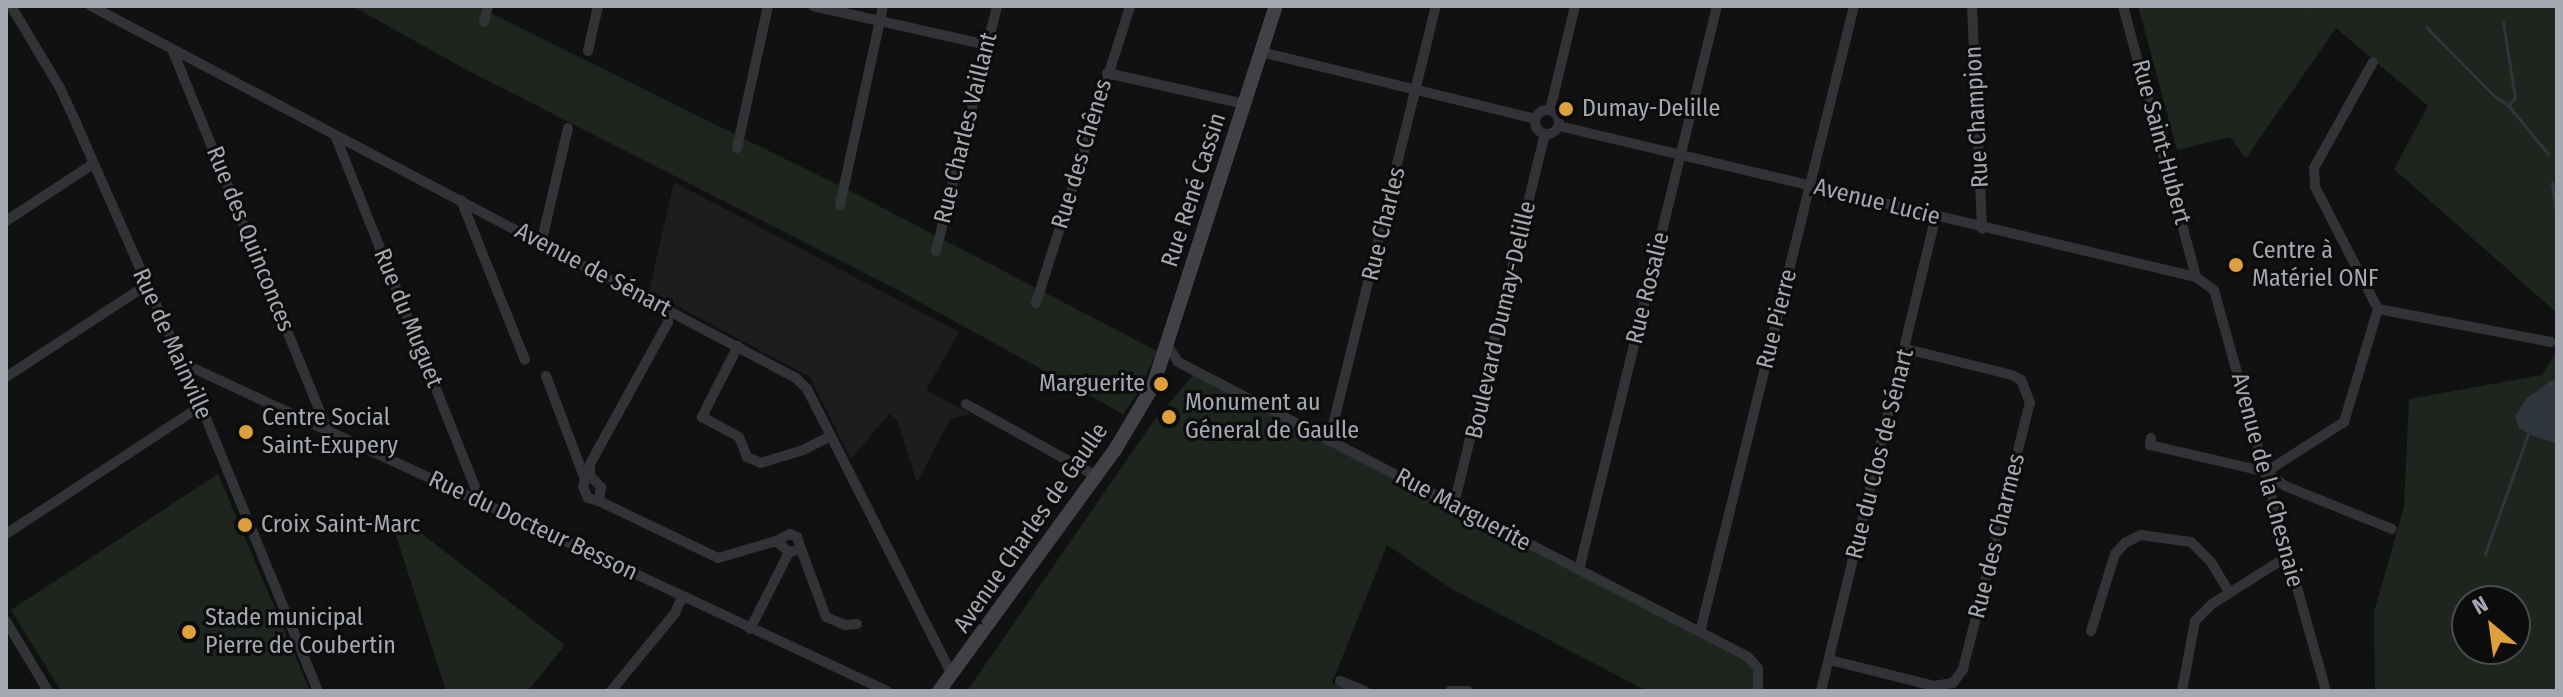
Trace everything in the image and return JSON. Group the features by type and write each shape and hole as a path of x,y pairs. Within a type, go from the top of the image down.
{"main road":[{"name":"Rue René Cassin","path":"1153,386 1276,6"},
{"name":"Avenue Charles de Gaulle","path":"939,691 1096,476 1153,386"}],"street":[{"name":"Avenue de Sénart","path":"91,6 738,346 802,383 952,675"},
{"path":"484,22 488,6"},
{"path":"588,51 598,6"},
{"path":"737,148 768,6"},
{"path":"813,6 987,45"},
{"path":"840,205 883,6"},
{"name":"Rue Charles Vaillant","path":"936,251 997,6"},
{"name":"Rue des Chênes","path":"1036,303 1130,6"},
{"name":"Rue Charles","path":"1329,441 1436,6"},
{"path":"1550,110 1575,6"},
{"name":"Rue Rosalie","path":"1579,570 1717,6"},
{"name":"Rue Pierre","path":"1700,632 1854,6"},
{"name":"Rue Champion","path":"1972,6 1982,229"},
{"name":"Rue Saint-Hubert","path":"2123,6 2196,277"},
{"name":"Rue de Mainville","path":"12,10 60,88 178,361 201,406 318,691"},
{"name":"Rue des Quinconces","path":"172,49 327,428"},
{"path":"1261,52 1535,119"},
{"path":"2266,472 2344,422 2378,309 2315,187 2314,168 2373,62"},
{"path":"1107,73 1245,104"},
{"path":"1550,110 1557,115 1559,126 1545,134 1536,128 1535,119 1542,111 1550,110"},
{"name":"Avenue Lucie","path":"1559,126 1982,229 2196,277"},
{"path":"541,244 568,128"},
{"name":"Boulevard Dumay-Delille","path":"1454,504 1545,134"},
{"name":"Rue du Muguet","path":"335,135 481,501"},
{"path":"6,221 93,164"},
{"path":"461,200 525,360"},
{"name":"Rue du Clos de Sénart","path":"1821,691 1936,217"},
{"name":"Avenue de la Chesnaie","path":"2196,277 2214,290 2326,691"},
{"path":"6,377 145,286"},
{"path":"588,478 590,464 668,322 665,308"},
{"path":"2378,309 2551,342"},
{"name":"Rue Marguerite","path":"1167,345 1178,362 1748,657 1758,668 1758,691"},
{"path":"738,346 702,417 739,437 747,457 761,463 803,450 831,436"},
{"name":"Rue des Charmes","path":"1830,660 1934,686 1953,683 1963,669 2026,418 2028,393 2021,380 1906,349"},
{"name":"Rue du Docteur Besson","path":"178,361 887,691"},
{"path":"1153,386 1178,362"},
{"path":"546,376 588,478 601,487 599,501 718,558 794,534 826,617 845,625 857,624"},
{"path":"966,404 1096,476"},
{"path":"6,534 201,406"},
{"path":"2151,438 2150,445 2266,472 2285,486 2392,529"},
{"path":"2091,631 2115,554 2125,543 2141,535 2191,542 2211,562 2229,592"},
{"path":"776,541 789,552"},
{"path":"750,629 789,552 801,549"},
{"path":"2182,691 2195,621 2229,592 2288,556"},
{"path":"611,691 675,613 682,597"},
{"path":"6,621 48,691"},
{"path":"1340,681 1365,691"},
{"path":"1450,691 1468,691"}],"shaded area":[{"path":"352,6 476,6 854,193 1157,351 1138,393 1123,414 896,289 467,70"},
{"path":"2138,6 2557,6 2557,313 2394,169 2428,106 2336,28 2246,158 2230,137 2177,150"},
{"path":"674,182 959,332 926,390 971,414 950,419 917,483 897,420 889,414 851,459 810,377 649,291"},
{"path":"2557,351 2557,691 2375,691 2374,612 2404,507 2409,399 2542,375"},
{"path":"1194,374 1750,664 1756,679 1754,691 1647,691 1452,589 1387,545 1332,683 1352,691 967,691 1153,422"},
{"path":"2552,380 2557,382 2557,444 2519,428 2515,416 2527,398"},
{"path":"218,474 310,691 61,691 11,610"},
{"path":"398,515 565,645 528,691 446,691 392,523"}],"waterway":[{"path":"2503,22 2515,98 2508,105"},
{"path":"2426,27 2494,96 2508,105 2548,154"},
{"path":"2552,183 2557,217"},
{"path":"2485,554 2528,434"}],"place":[{"name":"Dumay-Delille","path":"1566,109"},
{"name":"Centre à Matériel ONF","path":"2236,265"},
{"name":"Marguerite","path":"1161,384"},
{"name":"Monument au Géneral de Gaulle","path":"1169,417"},
{"name":"Centre Social Saint-Exupery","path":"246,432"},
{"name":"Croix Saint-Marc","path":"245,525"},
{"name":"Stade municipal Pierre de Coubertin","path":"189,632"}]}
